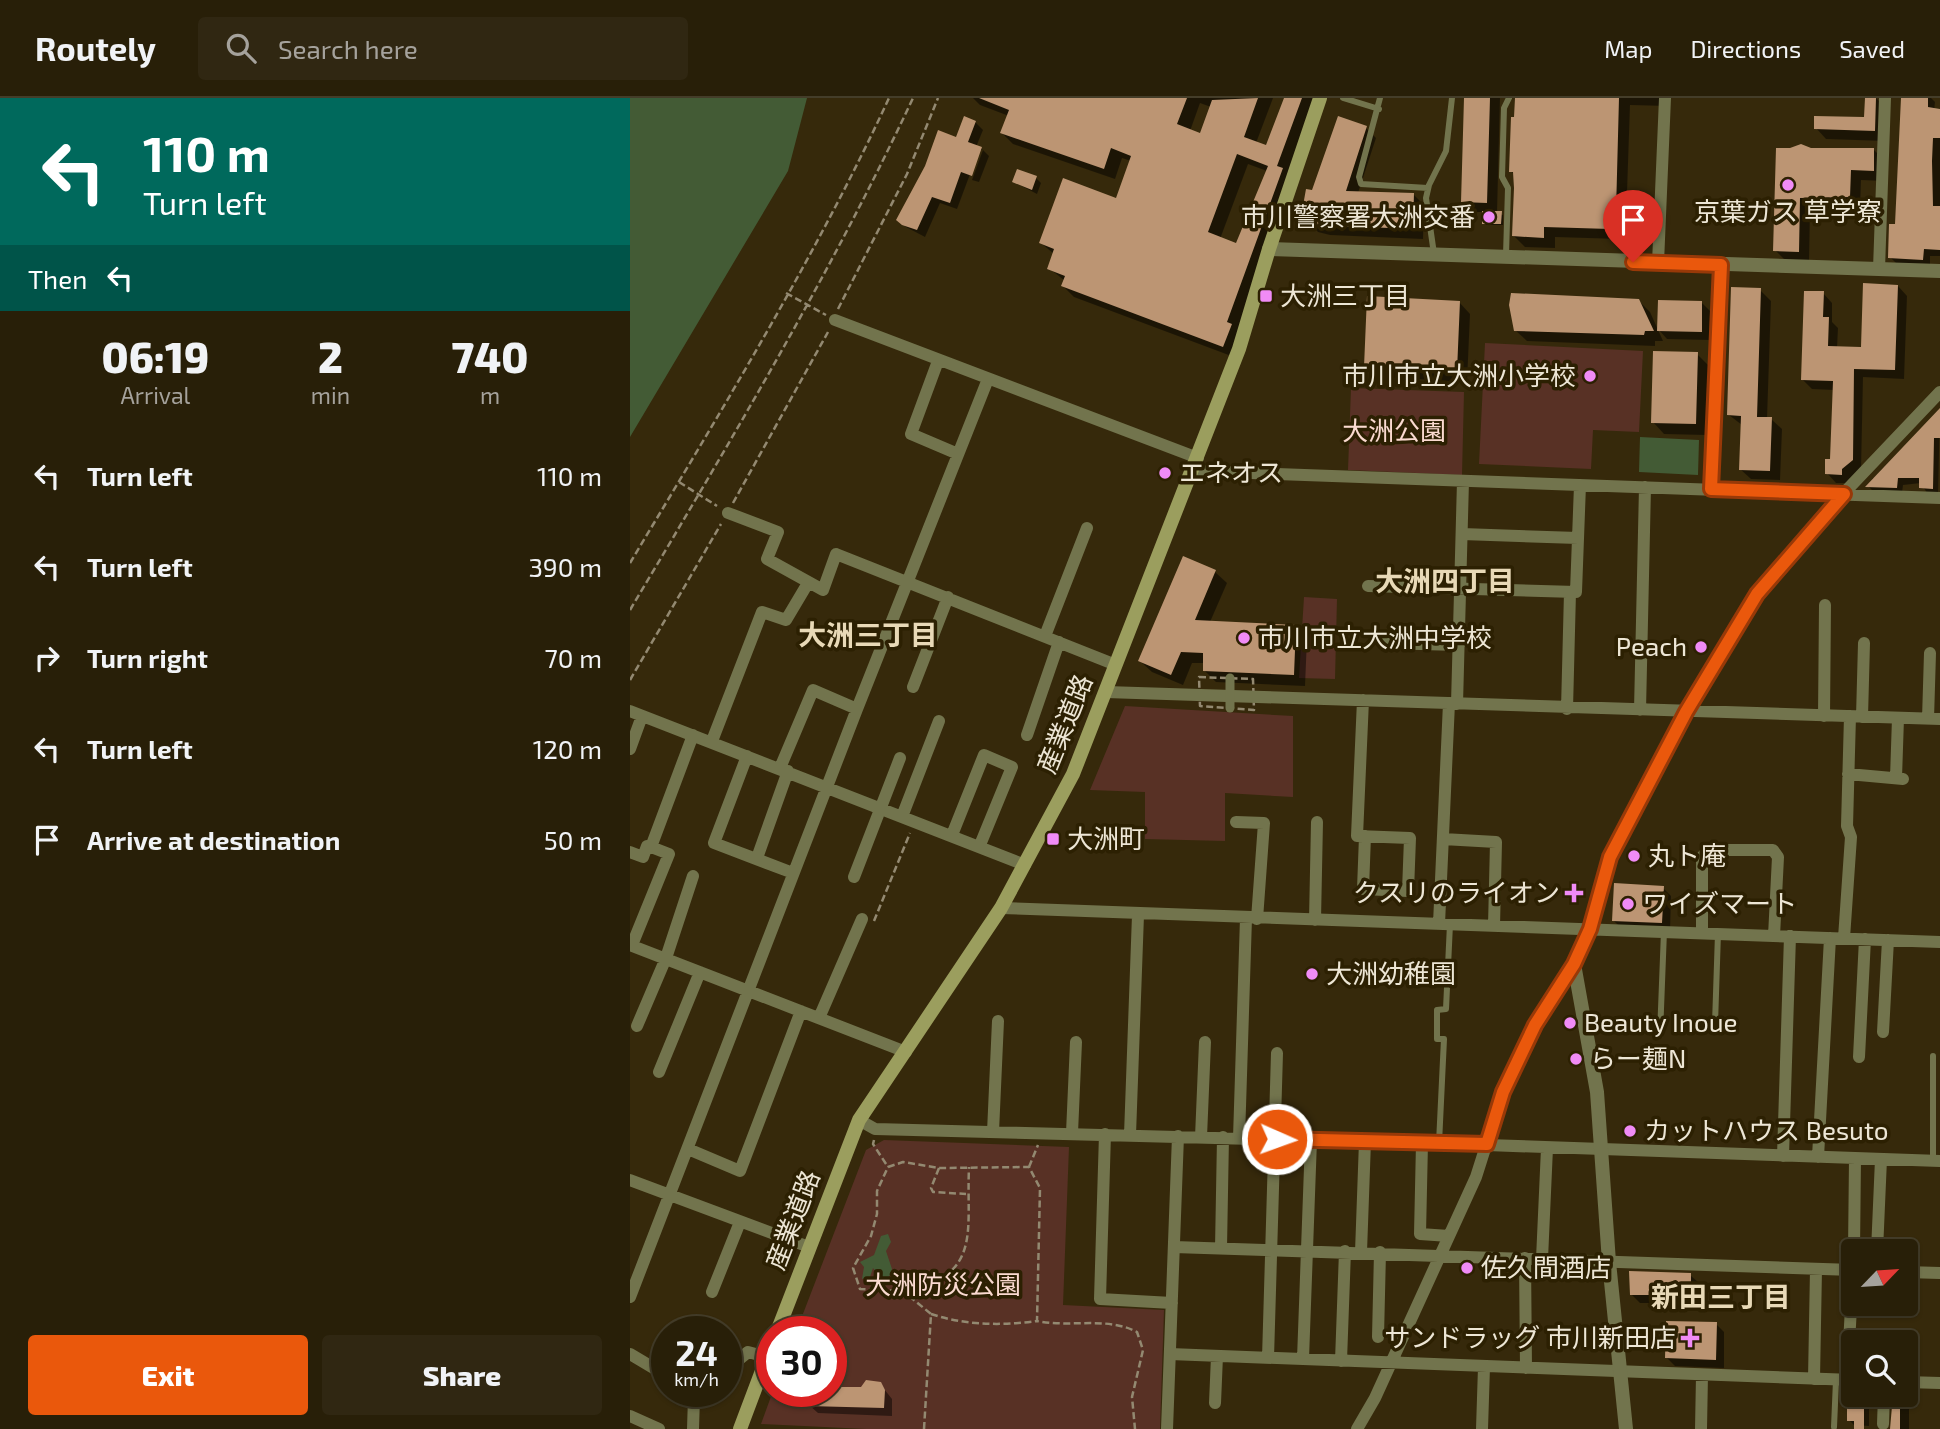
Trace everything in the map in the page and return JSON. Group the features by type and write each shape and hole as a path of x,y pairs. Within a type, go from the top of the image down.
{"main road":[{"name":"産業道路","path":"783,1316 859,1120 1001,908 1073,774 1196,465 1239,349 1269,249 1320,98"},
{"path":"740,1429 756,1386"}],"street":[{"path":"1658,263 1665,98"},
{"path":"1879,269 1885,98"},
{"path":"1269,249 1940,271"},
{"path":"1711,489 1721,265"},
{"path":"835,320 988,379 1196,465 1463,481 1940,498"},
{"path":"938,361 911,434 958,454"},
{"path":"630,1297 856,709 988,379"},
{"path":"1357,1429 1450,1236 1487,1144 1508,1081 1535,1025 1574,964 1590,929 1610,857 1686,712 1757,594 1844,494 1940,392"},
{"path":"1444,924 1443,839 1458,645 1463,481"},
{"path":"1368,586 1576,592 1580,485"},
{"path":"1640,710 1644,487"},
{"path":"728,513 778,532 767,559 823,590 836,554 1116,665"},
{"path":"1045,636 1087,528"},
{"path":"1462,534 1578,538"},
{"path":"712,741 762,612 786,620 808,583"},
{"path":"1567,709 1570,592"},
{"path":"913,687 948,597"},
{"path":"1824,716 1825,605"},
{"path":"1027,734 1059,642"},
{"path":"1383,643 1458,645"},
{"path":"1844,938 1852,837 1847,826 1848,774 1864,643"},
{"path":"1106,692 1934,719 1930,653"},
{"path":"1230,678 1230,708"},
{"path":"757,858 784,770 813,690 856,709"},
{"path":"1363,700 1357,836 1366,836 1410,838 1408,891 1363,889 1366,836"},
{"path":"630,749 636,713 916,819 1026,865"},
{"path":"1848,774 1900,778 1898,718"},
{"path":"903,814 939,721"},
{"path":"651,847 693,735"},
{"path":"952,835 984,755 1012,767 980,845"},
{"path":"747,756 715,843 793,873"},
{"path":"854,877 900,758"},
{"path":"1236,822 1264,823 1252,918 1240,1138"},
{"path":"1315,920 1317,822"},
{"path":"1443,839 1496,842 1494,926"},
{"path":"630,852 643,857 647,846 669,854 631,945 906,1052"},
{"path":"1702,933 1702,857 1708,850 1773,850 1778,857 1774,936"},
{"path":"638,1026 666,958 694,876"},
{"path":"1001,908 1940,942"},
{"path":"1130,1135 1138,915"},
{"path":"820,1018 862,919"},
{"path":"1783,1156 1790,936"},
{"path":"1818,1157 1830,938"},
{"path":"1858,1056 1865,939"},
{"path":"1883,1032 1888,940"},
{"path":"1574,964 1597,1092 1604,1151 1609,1262 1626,1429"},
{"path":"659,1072 700,972"},
{"path":"688,1149 740,1171 801,1011"},
{"path":"993,1132 998,1021"},
{"path":"1072,1133 1076,1042"},
{"path":"1201,1137 1205,1042"},
{"path":"1268,1358 1277,1139 1277,1053"},
{"path":"859,1120 875,1129 1487,1144 1604,1151 1936,1161"},
{"path":"1105,1134 1100,1299 1172,1303"},
{"path":"1167,1429 1178,1136"},
{"path":"1221,1248 1223,1137"},
{"path":"1303,1359 1311,1140"},
{"path":"1361,1251 1364,1141"},
{"path":"1422,1143 1420,1234 1450,1236"},
{"path":"1542,1259 1547,1148"},
{"path":"1854,1239 1855,1158"},
{"path":"1878,1239 1881,1159"},
{"path":"630,1180 809,1247"},
{"path":"712,1292 740,1222"},
{"path":"1174,1247 1361,1251 1841,1270"},
{"path":"1341,1361 1345,1251"},
{"path":"1378,1337 1381,1252"},
{"path":"1525,1258 1526,1368"},
{"path":"1814,1379 1816,1269"},
{"path":"1918,1272 1940,1273"},
{"path":"630,1354 651,1366"},
{"path":"1170,1354 1841,1380"},
{"path":"1215,1403 1217,1356"},
{"path":"1482,1429 1484,1367"},
{"path":"1701,1429 1702,1375"},
{"path":"1918,1382 1940,1383"},
{"path":"693,1429 694,1407"},
{"path":"1883,1424 1884,1407"},
{"path":"630,1416 654,1428"}],"lane":[{"path":"1343,98 1379,109"},
{"path":"1380,98 1359,177 1361,184 1428,188"},
{"path":"1434,254 1426,198 1446,151 1452,98"},
{"path":"1506,257 1508,188 1502,177 1502,163 1504,108 1509,98"},
{"path":"1439,1143 1444,1039 1437,1039 1437,1010 1446,1009 1444,924"},
{"path":"1660,1035 1664,931"},
{"path":"1715,1024 1718,933"},
{"path":"1933,1056 1936,1161"},
{"path":"1834,1427 1841,1397"}],"path":[{"path":"630,563 786,293 861,158 889,98"},
{"path":"630,610 700,494 851,227 913,98"},
{"path":"786,293 835,320 841,299 907,174 938,98"},
{"path":"678,482 728,513"},
{"path":"862,919 874,922 916,819"},
{"path":"875,1129 873,1144 888,1167"},
{"path":"1029,1167 1037,1153 1039,1133"},
{"path":"969,1167 966,1252 957,1269 940,1281 903,1291 860,1289 853,1268 871,1236 877,1214 877,1191 888,1167 902,1162 939,1168 969,1167 1029,1167"},
{"path":"1029,1167 1040,1188 1037,1321"},
{"path":"939,1168 931,1188 933,1192 968,1194"},
{"path":"903,1291 930,1314 951,1321 985,1324 1037,1321 1059,1326 1119,1322 1137,1332 1143,1350 1132,1397 1135,1429"},
{"path":"925,1429 930,1314"}],"green space":[{"path":"1485,343 1643,351 1639,432 1593,430 1591,469 1479,464"},
{"name":"大洲公園","path":"1351,388 1464,392 1462,475 1348,470"},
{"path":"1304,597 1337,599 1335,679 1299,678"},
{"path":"1125,706 1293,716 1293,797 1225,793 1225,841 1145,839 1145,792 1090,790"},
{"name":"大洲防災公園","path":"884,1140 1069,1147 1063,1305 1164,1310 1160,1429 866,1429 761,1424 767,1407 847,1407 847,1316 802,1316 866,1150"}],"shaded area":[{"path":"630,98 807,98 788,171 630,437"},
{"path":"1640,437 1699,440 1698,475 1639,472"},
{"path":"888,1234 891,1242 886,1251 892,1269 889,1277 881,1278 873,1268 870,1277 862,1279 864,1267 860,1262 874,1255 881,1236"}],"building":[{"path":"979,98 1187,98 1177,124 1200,133 1212,100 1258,98 1244,137 1266,145 1284,98 1302,98 1277,166 1283,168 1227,322 1232,324 1223,347 1061,286 1065,276 1047,269 1054,249 1039,243 1063,178 1116,198 1131,156 1111,148 1104,169 1000,133 1009,110","holes":["1237,154 1268,166 1236,243 1208,232"]},
{"path":"1464,98 1490,98 1487,203 1461,202"},
{"path":"1515,98 1619,98 1616,212 1610,212 1610,229 1544,227 1544,238 1512,236 1514,188 1513,172 1509,172 1511,117 1514,117"},
{"path":"1865,98 1876,98 1875,131 1814,129 1814,116 1864,117"},
{"path":"1901,98 1928,98 1928,107 1940,109 1940,138 1933,138 1932,161 1933,206 1940,206 1940,250 1924,249 1923,260 1888,258 1889,224 1895,224"},
{"path":"964,116 976,121 968,142 982,147 972,176 961,172 950,203 932,197 917,230 902,225 896,220 925,166 938,130 956,137"},
{"path":"1338,116 1367,126 1346,191 1414,193 1413,229 1318,225 1301,217 1306,189 1312,190"},
{"name":"京葉ガス 草学寮","path":"1801,144 1811,148 1874,148 1874,171 1851,170 1850,197 1800,198 1799,252 1773,251 1776,148 1790,148"},
{"path":"1017,169 1037,176 1032,190 1012,182"},
{"name":"市川警察署大洲交番","path":"1482,211 1502,211 1501,224 1482,224"},
{"path":"1863,283 1898,285 1895,370 1854,369 1853,460 1842,469 1842,475 1825,474 1825,459 1830,459 1833,381 1801,380 1804,291 1824,291 1823,317 1829,317 1828,346 1861,347"},
{"path":"1731,287 1761,288 1757,417 1772,417 1770,471 1739,470 1741,416 1727,415"},
{"path":"1511,293 1639,299 1654,331 1645,331 1644,335 1514,331 1509,305"},
{"path":"1367,296 1460,301 1457,371 1364,367"},
{"path":"1658,300 1702,301 1702,332 1657,331"},
{"path":"1653,351 1698,352 1696,424 1651,423"},
{"path":"1940,408 1940,438 1934,438 1933,489 1919,488 1919,478 1898,478 1897,488 1865,487"},
{"path":"1183,556 1216,570 1195,620 1296,625 1294,675 1203,671 1203,653 1181,652 1171,675 1138,661"},
{"path":"1614,883 1664,886 1662,923 1612,921"},
{"path":"1629,1271 1691,1273 1691,1295 1630,1295"},
{"path":"1666,1321 1717,1322 1716,1360 1665,1358"},
{"path":"866,1380 881,1382 885,1390 884,1408 846,1407 847,1387 861,1387"},
{"path":"1847,1407 1864,1407 1864,1429 1854,1429 1854,1421 1847,1421"},
{"path":"1892,1407 1900,1407 1900,1429 1890,1429"}],"place":[{"name":"京葉ガス 草学寮","path":"1788,185"},
{"name":"市川警察署大洲交番","path":"1489,217"},
{"name":"大洲三丁目","path":"1266,296"},
{"name":"市川市立大洲小学校","path":"1590,376"},
{"name":"エネオス","path":"1165,473"},
{"name":"市川市立大洲中学校","path":"1244,638"},
{"name":"Peach","path":"1701,647"},
{"name":"大洲町","path":"1053,839"},
{"name":"丸ト庵","path":"1634,856"},
{"name":"クスリのライオン","path":"1574,893"},
{"name":"ワイズマート","path":"1628,904"},
{"name":"大洲幼稚園","path":"1312,974"},
{"name":"Beauty Inoue","path":"1570,1023"},
{"name":"らー麺N","path":"1576,1059"},
{"name":"カットハウス Besuto","path":"1630,1131"},
{"name":"佐久間酒店","path":"1467,1268"},
{"name":"サンドラッグ 市川新田店","path":"1690,1338"}],"district":[{"name":"大洲四丁目","path":"1445,581"},
{"name":"大洲三丁目","path":"868,635"},
{"name":"新田三丁目","path":"1721,1297"}],"route":[{"path":"1277,1139 1487,1144 1503,1092 1535,1025 1574,964 1590,929 1610,857 1686,712 1757,594 1844,494 1711,489 1721,265 1633,262"}]}
